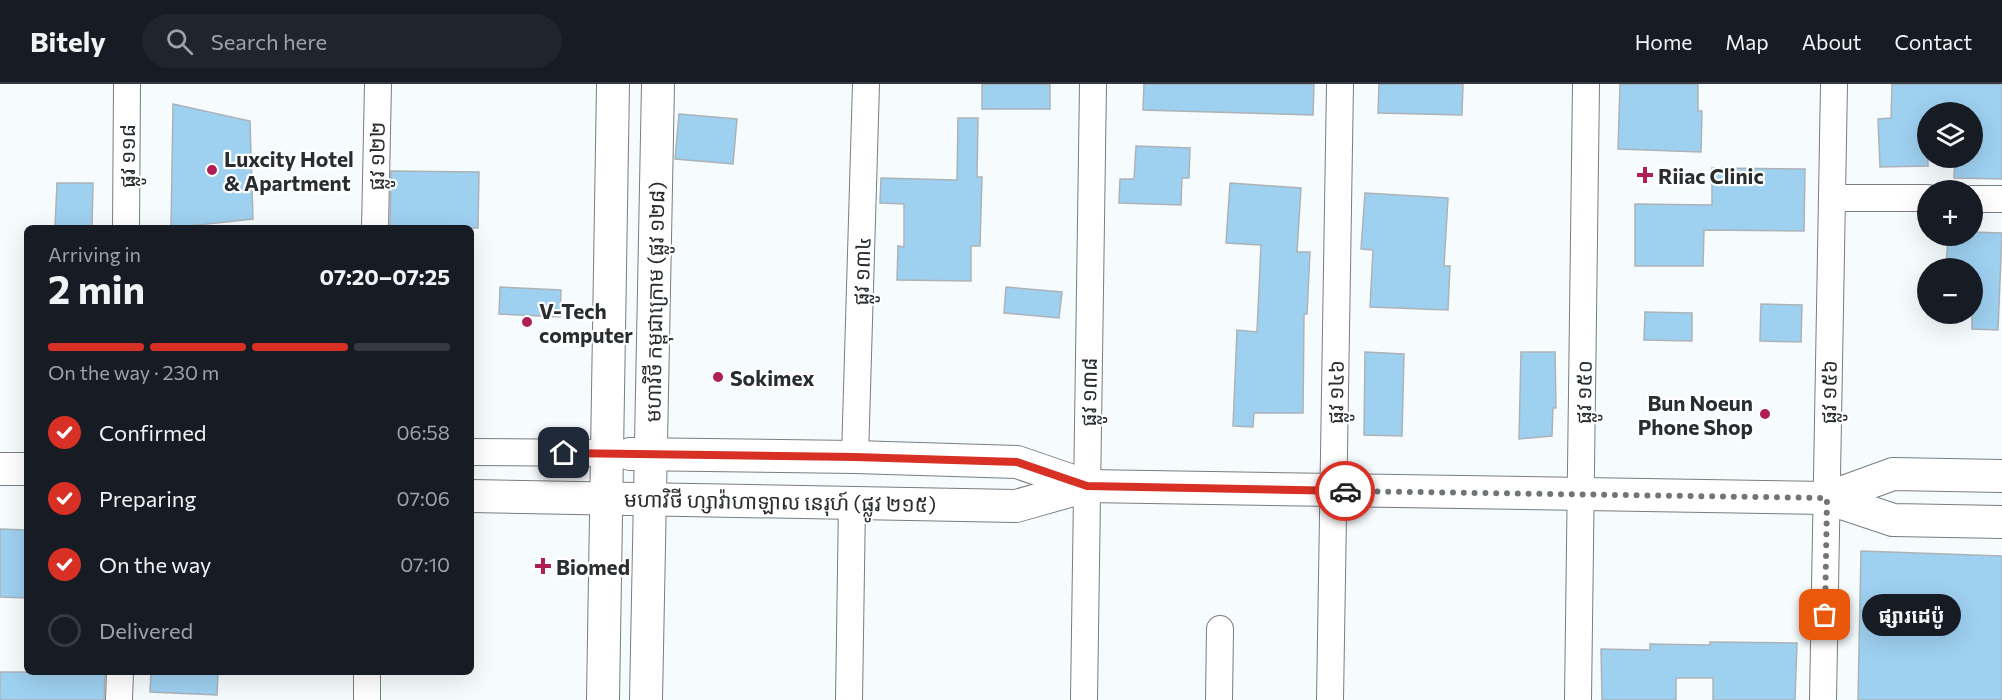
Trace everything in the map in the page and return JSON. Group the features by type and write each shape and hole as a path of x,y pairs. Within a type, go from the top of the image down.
{"main road":[{"name":"មហាវិថី កម្ពុជាក្រោម (ផ្លូវ ១២៨)","path":"603,700 613,84"},
{"name":"មហាវិថី កម្ពុជាក្រោម (ផ្លូវ ១២៨)","path":"646,700 658,84"},
{"name":"មហាវិថី ហ្សាវ៉ាហាឡាល នេរុហ៍ (ផ្លូវ ២១៥)","path":"608,453 1017,462 1087,486"},
{"path":"0,469 24,469"},
{"name":"មហាវិថី ហ្សាវ៉ាហាឡាល នេរុហ៍ (ផ្លូវ ២១៥)","path":"1827,498 1893,474 2002,476"},
{"name":"មហាវិថី ហ្សាវ៉ាហាឡាល នេរុហ៍ (ផ្លូវ ២១៥)","path":"474,496 1016,506 1087,486 1827,498 1893,520 2002,522"}],"street":[{"name":"ផ្លូវ ១១៨","path":"126,225 127,84"},
{"name":"ផ្លូវ ១២២","path":"375,225 378,84"},
{"name":"ផ្លូវ ១៣៤","path":"855,457 866,84"},
{"name":"ផ្លូវ ១៣៨","path":"1084,700 1093,84"},
{"name":"ផ្លូវ ១៤៦","path":"1330,700 1340,84"},
{"name":"ផ្លូវ ១៥០","path":"1578,700 1586,84"},
{"name":"ផ្លូវ ១៥៦","path":"1823,700 1834,84"},
{"path":"1832,198 1917,198"},
{"path":"1983,199 2002,199"},
{"name":"មហាវិថី ហ្សាវ៉ាហាឡាល នេរុហ៍ (ផ្លូវ ២១៥)","path":"474,452 608,453"},
{"path":"849,700 852,502"},
{"path":"1219,700 1220,629"},
{"path":"119,700 120,675"},
{"path":"367,700 368,675"}],"building":[{"path":"982,84 1050,84 1050,109 982,109"},
{"path":"1144,84 1314,84 1313,115 1143,110"},
{"path":"1379,84 1463,84 1462,115 1378,113"},
{"path":"1620,84 1698,84 1698,111 1702,111 1701,152 1618,149"},
{"path":"1892,84 2002,84 2002,179 1954,178 1954,168 1983,168 1983,102 1917,102 1917,166 1880,167 1878,119 1891,118"},
{"name":"Luxcity Hotel & Apartment","path":"173,104 250,121 253,219 198,225 171,225"},
{"path":"679,114 737,119 733,164 675,159"},
{"path":"958,118 978,118 977,177 982,177 980,246 971,246 971,281 897,280 898,246 904,247 904,204 880,203 881,178 957,180"},
{"path":"1136,146 1190,148 1189,178 1182,178 1181,205 1119,203 1120,179 1134,179"},
{"path":"1712,168 1805,169 1804,231 1704,230 1703,266 1635,266 1635,204 1712,205"},
{"path":"391,171 479,172 478,228 474,228 474,225 390,225"},
{"path":"57,183 93,183 92,225 55,225"},
{"path":"1230,183 1301,188 1297,252 1310,252 1307,314 1304,314 1303,413 1254,413 1253,427 1233,426 1237,330 1257,332 1261,245 1226,243"},
{"path":"1365,193 1448,198 1444,266 1450,266 1448,310 1370,307 1373,250 1361,249"},
{"path":"1983,232 2002,233 1998,330 1972,329 1972,324 1983,324 1983,258 1947,258 1947,246 1983,246"},
{"path":"500,287 561,290 560,317 499,314"},
{"path":"1006,287 1062,292 1059,318 1004,313"},
{"path":"1761,304 1802,305 1801,342 1760,341"},
{"path":"1645,312 1692,313 1692,341 1644,340"},
{"path":"1365,352 1404,354 1402,436 1364,435"},
{"path":"1521,352 1555,352 1556,408 1553,408 1552,436 1519,439"},
{"path":"0,529 24,530 24,598 0,597"},
{"path":"1861,551 2002,556 2002,700 1858,700"},
{"path":"1710,642 1797,643 1795,700 1713,700 1713,678 1676,678 1676,700 1602,700 1601,649 1650,650 1650,644 1710,645"},
{"path":"0,672 24,672 24,675 105,675 104,700 0,700"},
{"path":"151,675 218,675 217,695 150,692"}],"way so far":[{"path":"1345,491 1827,498 1825,615"}],"place":[{"name":"Luxcity Hotel & Apartment","path":"212,170"},
{"name":"Riiac Clinic","path":"1645,175"},
{"name":"V-Tech computer","path":"527,322"},
{"name":"Sokimex","path":"718,377"},
{"name":"Bun Noeun Phone Shop","path":"1765,414"},
{"name":"Biomed","path":"543,566"},
{"name":"ផ្សារដេប៉ូ","path":"1825,615"}],"route":[{"path":"564,453 1017,462 1087,486 1345,491"}]}
